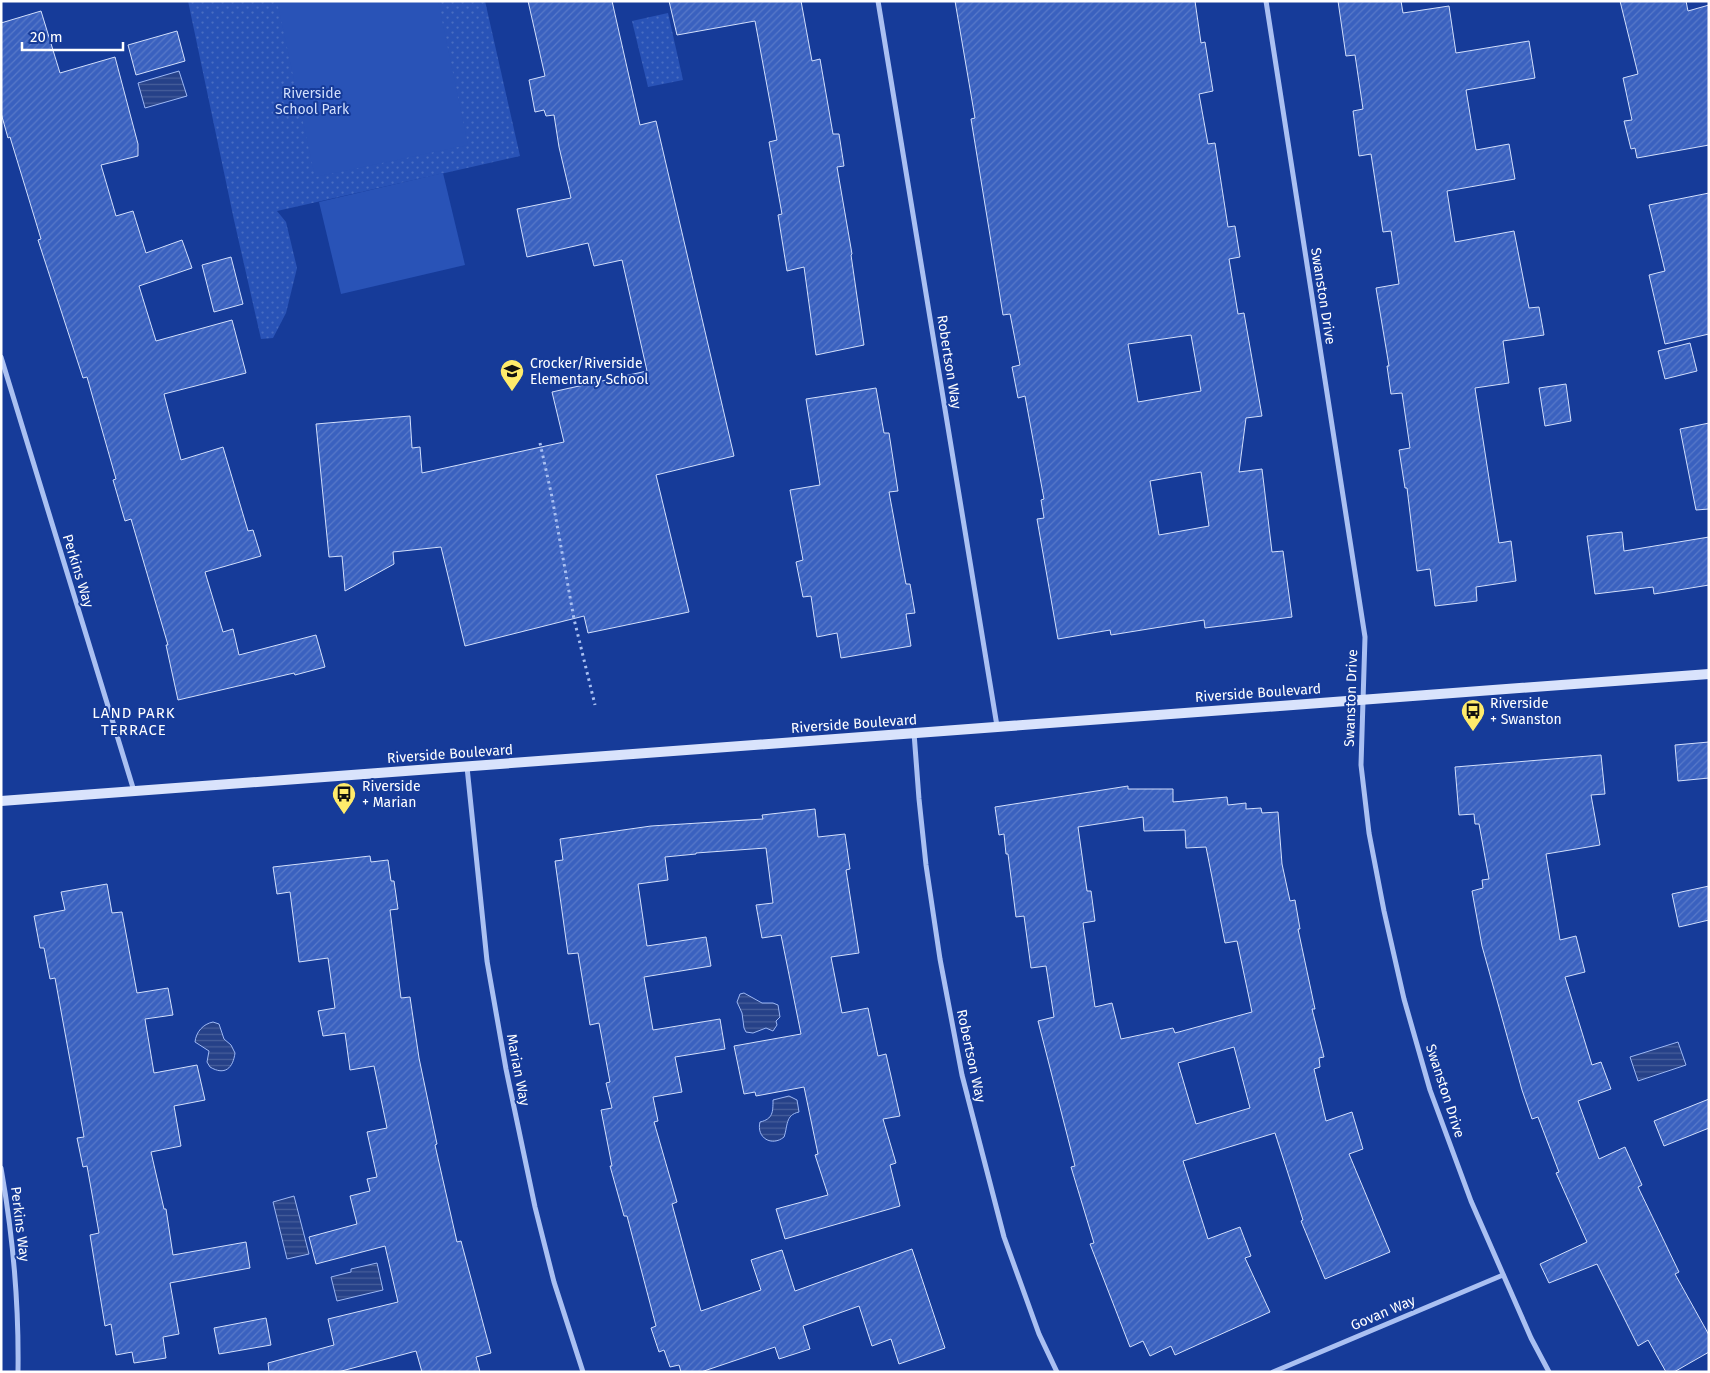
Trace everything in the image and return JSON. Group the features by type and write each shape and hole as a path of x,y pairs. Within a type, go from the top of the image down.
{"main road":[{"name":"Riverside Boulevard","path":"1,801 1709,674"}],"street":[{"name":"Robertson Way","path":"878,1 998,726"},
{"name":"Swanston Drive","path":"1266,1 1365,637 1361,765 1370,833 1384,911 1402,990 1430,1090 1471,1201 1502,1275 1549,1372"},
{"name":"Perkins Way","path":"1,357 134,791"},
{"name":"Robertson Way","path":"914,733 926,865 940,959 962,1075 1004,1237 1039,1334 1057,1372"},
{"name":"Marian Way","path":"467,766 487,961 506,1068 551,1273 583,1372"},
{"name":"Perkins Way","path":"1,1168 10,1220 19,1324 18,1372"},
{"name":"Govan Way","path":"1273,1372 1502,1275"}],"path":[{"path":"540,443 552,497 574,619 595,705"}],"green space":[{"name":"Riverside School Park","path":"188,1 485,1 520,156 277,211 286,222 297,268 286,313 273,338 261,339"},
{"path":"277,1 438,1 468,145 315,177"},
{"path":"668,13 683,80 648,87 632,21"},
{"path":"443,173 465,265 341,294 319,202"}],"shaded area":[{"path":"179,71 187,96 145,108 138,83"},
{"path":"744,993 762,1003 778,1005 780,1017 776,1021 777,1025 773,1031 766,1028 753,1033 746,1032 742,1013 737,1002 740,994"},
{"path":"213,1022 219,1024 224,1039 231,1045 235,1053 230,1066 220,1071 210,1067 207,1062 209,1051 195,1042 201,1029"},
{"path":"1678,1042 1686,1065 1638,1081 1630,1057"},
{"path":"789,1096 797,1100 799,1112 794,1113 789,1118 784,1137 779,1140 770,1141 760,1132 760,1122 770,1117 773,1100"},
{"path":"294,1196 309,1254 287,1259 273,1202"},
{"path":"377,1263 383,1290 337,1301 331,1277 351,1272 351,1269"}],"building":[{"path":"528,1 612,1 640,125 656,121 734,456 656,475 689,612 588,633 584,616 465,646 441,547 393,552 394,564 345,591 342,556 329,557 316,424 410,416 412,448 420,447 422,473 564,442 552,392 647,371 622,260 594,266 588,243 527,257 517,209 571,198 559,147 554,115 546,116 544,110 535,112 529,80 545,76"},
{"path":"669,1 801,1 812,61 820,59 833,134 839,134 844,166 837,167 852,254 864,345 816,355 804,267 787,271 778,215 782,214 769,142 777,140 755,21 677,35"},
{"path":"955,1 1195,1 1201,43 1205,42 1213,91 1199,94 1208,144 1215,143 1228,227 1235,226 1240,257 1229,259 1238,314 1244,313 1262,416 1246,418 1239,472 1262,469 1272,552 1283,551 1292,617 1205,628 1204,620 1111,635 1110,630 1058,639 1037,519 1044,518 1041,500 1044,499 1025,396 1018,398 1012,367 1020,365 1010,314 1003,315 971,119 975,118","holes":["1191,335 1201,391 1138,402 1128,344","1201,472 1209,526 1159,535 1150,481"]},
{"path":"1338,1 1401,1 1403,13 1449,6 1456,53 1529,41 1535,78 1466,90 1476,150 1509,144 1515,179 1447,191 1455,242 1514,231 1529,308 1539,307 1544,335 1503,341 1509,383 1475,388 1499,543 1511,541 1516,581 1476,587 1477,601 1435,606 1430,569 1417,571 1407,488 1405,488 1399,450 1410,448 1402,393 1391,394 1387,366 1389,366 1376,288 1399,284 1391,231 1383,232 1371,154 1359,156 1353,111 1363,109 1355,55 1346,56"},
{"path":"1620,1 1686,1 1688,11 1709,5 1709,145 1637,158 1635,148 1631,149 1624,121 1632,120 1623,78 1638,74"},
{"path":"41,11 60,73 115,57 138,144 138,156 101,165 116,216 133,211 146,253 182,240 192,268 139,286 156,341 232,320 246,373 164,394 181,460 223,447 248,531 253,530 261,556 205,572 223,632 233,629 239,655 316,635 325,667 178,700 166,645 168,645 131,519 125,521 113,480 116,479 87,377 83,378 38,240 41,239 1,113 1,23"},
{"path":"177,31 185,61 136,75 128,45"},
{"path":"1709,193 1709,334 1665,344 1649,275 1665,271 1649,205"},
{"path":"231,257 243,304 214,312 202,265"},
{"path":"1690,343 1697,371 1665,379 1658,351"},
{"path":"1566,384 1571,421 1545,426 1539,388"},
{"path":"876,388 884,433 889,433 898,491 889,492 906,584 910,584 915,613 906,614 911,646 841,658 837,633 817,637 811,596 803,597 796,562 803,560 790,490 820,485 806,399"},
{"path":"1709,423 1709,509 1696,510 1680,429"},
{"path":"1622,532 1624,551 1709,537 1709,585 1654,594 1653,587 1595,594 1587,536"},
{"path":"1709,742 1709,778 1678,781 1675,745"},
{"path":"1601,755 1605,794 1591,795 1600,845 1546,854 1560,940 1576,936 1585,972 1565,977 1592,1065 1601,1062 1611,1089 1578,1101 1599,1159 1625,1147 1642,1185 1638,1187 1679,1272 1675,1274 1709,1335 1709,1352 1674,1372 1666,1372 1648,1340 1638,1346 1597,1264 1549,1283 1540,1264 1587,1242 1556,1173 1559,1172 1538,1117 1532,1119 1522,1090 1482,946 1472,891 1483,888 1482,880 1489,879 1479,824 1475,824 1474,814 1459,815 1455,767"},
{"path":"1128,786 1128,789 1173,789 1173,802 1227,797 1228,805 1246,803 1246,809 1261,808 1262,813 1278,812 1282,864 1290,901 1295,900 1300,929 1298,929 1315,1009 1312,1009 1324,1057 1319,1058 1320,1067 1314,1069 1326,1121 1352,1112 1363,1149 1349,1154 1390,1252 1325,1279 1301,1221 1303,1220 1275,1133 1183,1161 1208,1239 1240,1227 1251,1256 1245,1258 1270,1312 1175,1355 1171,1346 1150,1356 1143,1341 1130,1347 1090,1244 1094,1243 1071,1167 1075,1166 1038,1021 1054,1017 1046,966 1031,968 1024,916 1016,917 1008,854 1006,854 1004,834 999,835 995,807","holes":["1143,817 1144,831 1185,830 1186,848 1206,847 1225,943 1237,941 1252,1012 1175,1033 1173,1028 1121,1039 1112,1003 1095,1007 1083,923 1095,921 1091,891 1087,891 1078,827","1234,1047 1250,1108 1196,1124 1178,1063"]},
{"path":"815,809 818,837 845,834 850,869 846,870 859,953 831,957 842,1013 868,1008 878,1056 886,1054 900,1116 883,1119 896,1163 890,1165 900,1206 785,1239 776,1209 828,1195 815,1155 818,1154 804,1087 756,1096 755,1092 744,1094 734,1046 801,1034 781,935 762,938 756,905 773,903 766,848 665,857 668,880 638,884 647,946 706,937 711,966 644,977 653,1030 720,1019 725,1049 675,1057 682,1092 653,1097 658,1121 654,1122 677,1202 672,1204 701,1311 761,1290 751,1260 782,1250 795,1291 912,1249 945,1348 899,1364 891,1339 872,1346 859,1306 803,1326 810,1349 779,1359 775,1347 701,1372 681,1372 679,1365 670,1367 664,1350 659,1352 651,1328 656,1326 627,1216 624,1216 610,1166 612,1166 601,1110 612,1108 606,1083 610,1082 599,1023 590,1025 578,953 568,954 555,861 563,860 560,839 651,826 763,819 762,815"},
{"path":"370,856 371,862 388,860 391,881 394,881 398,909 390,910 401,998 410,997 419,1058 437,1144 435,1145 457,1242 461,1241 491,1353 476,1357 480,1372 422,1372 416,1351 338,1372 269,1372 268,1363 334,1345 328,1319 398,1302 385,1246 316,1264 309,1237 357,1224 350,1196 370,1191 367,1179 377,1177 367,1132 387,1128 374,1066 350,1070 345,1033 323,1036 318,1011 335,1008 328,958 299,962 290,892 277,894 273,867"},
{"path":"107,884 112,913 122,912 137,993 168,988 173,1015 145,1019 154,1073 197,1065 205,1100 174,1106 181,1146 151,1152 164,1209 166,1209 173,1255 246,1242 250,1268 170,1283 179,1334 163,1337 166,1358 134,1363 132,1352 116,1355 111,1324 105,1326 90,1235 99,1233 87,1166 83,1167 77,1138 84,1137 55,978 50,979 44,948 40,948 34,916 65,910 61,892"},
{"path":"1709,886 1709,920 1679,927 1672,894"},
{"path":"1709,1099 1709,1128 1664,1146 1654,1121"},
{"path":"266,1318 271,1345 219,1354 214,1328"}],"place":[{"name":"Crocker/Riverside Elementary School","path":"512,392"},
{"name":"Riverside + Swanston","path":"1473,732"},
{"name":"Riverside + Marian","path":"344,815"}],"district":[{"name":"LAND PARK TERRACE","path":"134,722"}]}
